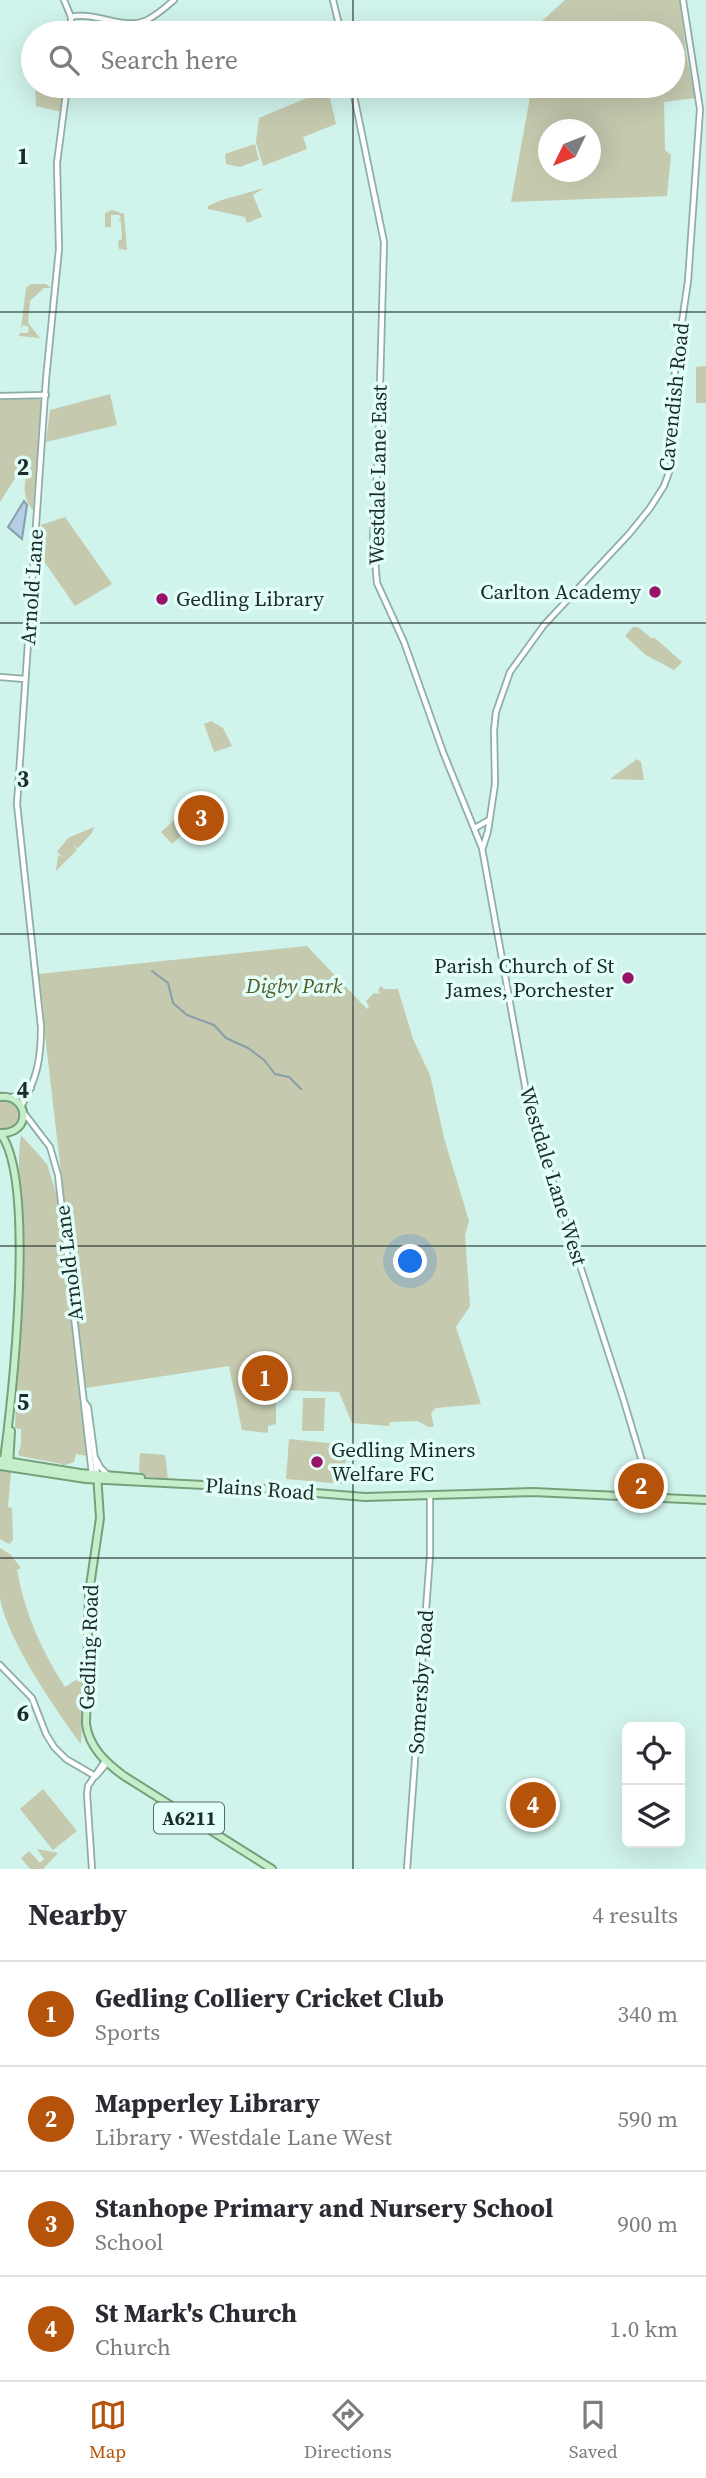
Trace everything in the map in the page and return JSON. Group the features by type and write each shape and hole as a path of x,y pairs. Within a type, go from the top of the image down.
{"main road":[{"path":"0,1097 12,1097 22,1110 17,1129 11,1137 10,1154"},
{"path":"17,1129 0,1133 10,1154 16,1178 19,1221 18,1307 12,1398 4,1464 94,1477"},
{"name":"Plains Road","path":"94,1477 109,1475 149,1481"},
{"name":"Plains Road","path":"94,1477 359,1497 533,1492 706,1500"},
{"name":"Gedling Road","path":"94,1477 100,1510 89,1593 86,1724 89,1738 106,1762"},
{"name":"A6211","path":"106,1762 134,1783 272,1869"}],"street":[{"path":"64,0 71,21"},
{"path":"144,21 174,0"},
{"path":"333,0 338,21"},
{"name":"Cavendish Road","path":"482,848 495,784 496,712 510,672 544,625 650,508 664,486 671,467 675,369 688,281 700,109 684,0"},
{"path":"71,17 85,14 126,21"},
{"name":"Arnold Lane","path":"65,98 57,163 59,249 16,804 41,1027 39,1060 32,1088 22,1110 50,1147 58,1175 94,1477"},
{"name":"Westdale Lane East","path":"354,98 384,242 373,552 376,579 400,633 443,752 482,848"},
{"path":"0,396 46,395"},
{"path":"0,677 26,679"},
{"path":"475,828 489,820"},
{"name":"Westdale Lane West","path":"482,848 529,1108 624,1398 651,1498"},
{"path":"12,1097 32,1088"},
{"path":"17,1129 36,1129"},
{"name":"Arnold Lane","path":"85,1402 88,1407 94,1455 94,1477"},
{"path":"94,1455 100,1467 109,1475"},
{"name":"Somersby Road","path":"407,1869 430,1555 430,1496"},
{"path":"0,1665 32,1698 54,1747 66,1759 95,1776"},
{"path":"92,1869 88,1786 106,1762"}],"green space":[{"path":"565,0 680,0 682,21 542,21"},
{"path":"685,44 695,98 664,102 665,150 671,155 667,196 511,202 530,98 685,98"},
{"path":"36,98 63,98 62,112 36,106"},
{"path":"307,98 330,98 336,124 303,137 307,149 263,166 256,142 259,118"},
{"path":"255,144 259,160 240,167 226,164 225,154"},
{"path":"264,188 253,195 262,217 247,223 245,217 208,209 208,206 222,200"},
{"path":"112,210 124,214 127,250 119,249 118,241 122,239 119,215 111,215 111,227 105,227 105,213"},
{"path":"31,284 46,284 51,288 44,288 30,301 28,323 40,338 19,336 20,333 28,333 29,327 23,325 21,329 26,288"},
{"path":"706,366 706,403 696,403 696,367"},
{"path":"110,394 117,425 46,442 50,410"},
{"path":"37,397 42,402 33,510 25,491 28,458 0,502 0,399"},
{"path":"65,517 112,584 75,606 39,554 41,525"},
{"path":"633,627 638,627 651,638 655,638 682,662 674,670 646,655 625,636"},
{"path":"211,721 223,728 232,746 214,752 204,724"},
{"path":"637,759 641,762 644,780 610,779"},
{"path":"208,808 227,815 217,840 198,832"},
{"path":"181,814 192,826 172,844 161,832"},
{"path":"94,827 78,848 74,846 77,850 56,871 58,855 64,858 57,852 68,838"},
{"name":"Digby Park","path":"307,946 367,1009 369,1007 366,1001 374,993 380,994 378,990 381,986 384,989 398,989 413,1039 430,1075 444,1138 469,1221 465,1235 470,1306 456,1327 481,1404 436,1408 431,1413 434,1427 417,1421 390,1422 389,1426 352,1423 339,1392 280,1390 276,1399 276,1424 268,1426 268,1433 242,1430 229,1366 86,1388 38,974"},
{"path":"6,1098 18,1108 20,1116 12,1130 0,1131 0,1099"},
{"path":"21,1135 47,1164 58,1199 88,1456 76,1454 74,1462 62,1466 18,1454 21,1429 15,1428"},
{"path":"303,1398 325,1398 324,1431 302,1431"},
{"name":"Gedling Miners Welfare FC","path":"289,1439 347,1445 344,1484 286,1479"},
{"path":"140,1453 165,1455 168,1479 142,1476 139,1471"},
{"path":"0,1470 11,1472 8,1507 12,1508 13,1540 9,1544 0,1539"},
{"path":"0,1548 11,1555 21,1568 17,1570 29,1617 48,1659 65,1687 84,1673 81,1744 46,1694 11,1632 0,1597"},
{"path":"43,1789 77,1831 53,1850 20,1809"},
{"path":"37,1849 58,1853 43,1869 30,1869 21,1858 29,1851 40,1863 44,1859"}],"water":[{"path":"24,501 27,505 22,539 8,527"}],"waterway":[{"path":"152,971 168,983 173,1003 187,1015 214,1025 226,1038 248,1048 264,1060 275,1074 289,1077 301,1089"}],"place":[{"name":"Carlton Academy","path":"655,592"},
{"name":"Gedling Library","path":"162,599"},
{"name":"Stanhope Primary and Nursery School","path":"201,818"},
{"name":"Parish Church of St James, Porchester","path":"628,978"},
{"name":"Gedling Colliery Cricket Club","path":"265,1378"},
{"name":"Gedling Miners Welfare FC","path":"317,1462"},
{"name":"Mapperley Library","path":"641,1486"},
{"name":"St Mark's Church","path":"533,1805"}]}
